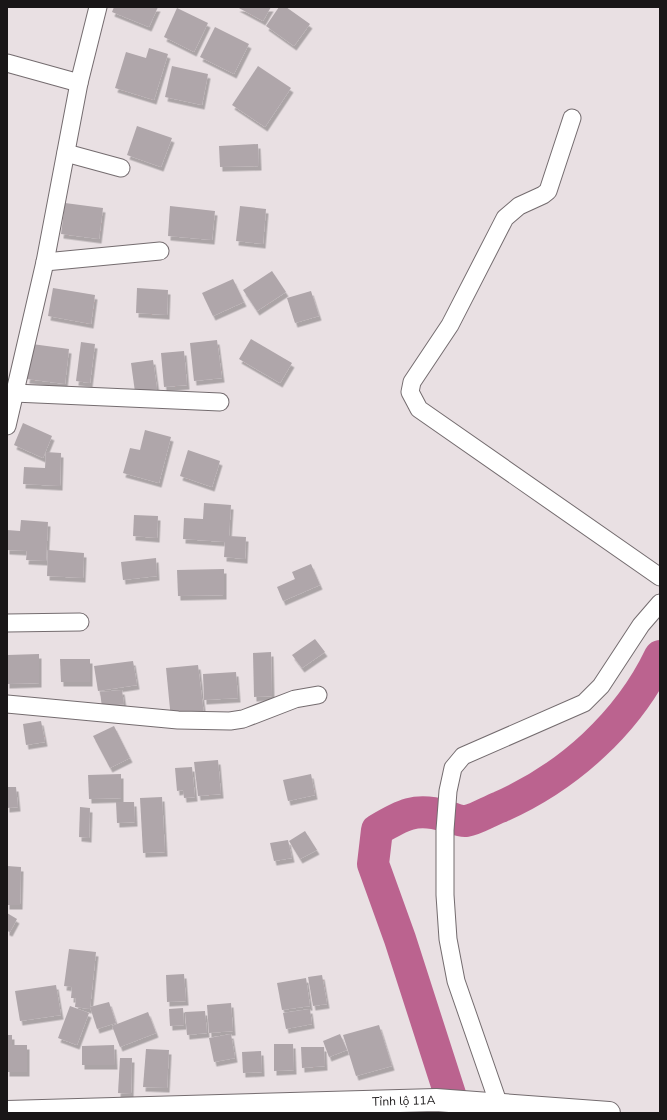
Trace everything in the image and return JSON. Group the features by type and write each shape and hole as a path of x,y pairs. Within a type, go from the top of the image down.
{"main road":[{"name":"Tỉnh lộ 11A","path":"7,1112 436,1100 609,1113"}],"street":[{"path":"7,426 45,262 79,83 98,7"},
{"path":"7,63 79,83"},
{"path":"572,118 548,191 543,195 519,206 505,218 450,325 412,382 410,392 419,409 660,577"},
{"path":"66,153 121,168"},
{"path":"45,262 160,251"},
{"path":"14,393 220,402"},
{"path":"499,1105 456,981 448,939 445,895 445,830 448,791 453,768 463,756 584,703 601,686 641,625 660,603"},
{"path":"7,623 80,622"},
{"path":"7,704 178,720 230,721 243,719 289,701 318,695"}],"building":[{"path":"114,7 158,7 149,27 112,12"},
{"path":"237,7 271,7 263,21"},
{"path":"279,7 286,7 310,24 294,46 266,26"},
{"path":"177,8 208,23 194,52 164,37"},
{"path":"215,27 249,44 234,74 200,57"},
{"path":"149,48 168,54 154,100 115,88 126,52 146,58"},
{"path":"172,66 208,74 202,105 165,97"},
{"path":"258,66 291,88 265,127 232,105"},
{"path":"137,126 172,138 161,167 127,155"},
{"path":"258,144 259,166 220,167 219,146"},
{"path":"65,203 103,208 99,239 61,234"},
{"path":"170,206 215,211 212,240 168,236"},
{"path":"240,206 266,209 263,244 236,241"},
{"path":"272,271 286,292 257,311 243,290"},
{"path":"233,279 244,302 213,316 202,293"},
{"path":"53,288 95,295 91,324 48,316"},
{"path":"137,288 168,290 167,315 136,313"},
{"path":"311,291 319,316 295,323 287,298"},
{"path":"251,339 292,363 280,383 239,359"},
{"path":"217,340 222,378 194,381 190,343"},
{"path":"81,342 95,344 90,383 76,381"},
{"path":"32,344 69,349 65,384 27,379"},
{"path":"184,351 187,385 164,387 161,353"},
{"path":"153,360 157,389 135,392 131,363"},
{"path":"23,423 52,436 43,458 14,445"},
{"path":"145,430 171,437 159,483 123,473 130,448 140,450"},
{"path":"188,450 220,461 212,487 180,476"},
{"path":"46,452 61,453 60,486 23,484 24,467 45,468"},
{"path":"204,503 231,505 229,536 246,537 245,559 224,557 225,542 183,539 184,518 203,519"},
{"path":"134,515 158,516 157,538 133,536"},
{"path":"21,520 48,522 46,561 26,560 27,551 7,550 7,530 20,531"},
{"path":"48,550 84,553 83,578 47,576"},
{"path":"156,558 157,576 123,580 121,562"},
{"path":"311,564 320,585 283,601 277,587 295,579 292,572"},
{"path":"224,569 224,595 178,596 177,570"},
{"path":"315,639 325,652 302,668 292,655"},
{"path":"271,652 272,696 254,697 253,653"},
{"path":"39,654 39,683 7,684 7,655"},
{"path":"60,659 90,659 90,682 61,682"},
{"path":"133,661 137,685 98,691 94,666"},
{"path":"198,665 204,715 171,719 166,668"},
{"path":"236,672 238,698 204,700 203,674"},
{"path":"122,690 124,704 102,707 100,692"},
{"path":"41,721 45,742 26,745 23,724"},
{"path":"114,726 130,758 110,768 93,736"},
{"path":"218,760 221,794 198,796 194,762"},
{"path":"192,767 195,797 184,798 183,790 177,791 175,768"},
{"path":"121,774 121,798 89,799 88,775"},
{"path":"311,774 315,795 288,801 283,780"},
{"path":"7,787 16,787 18,807 7,808"},
{"path":"162,797 165,852 143,853 140,798"},
{"path":"116,802 134,802 135,822 117,823"},
{"path":"80,807 90,808 89,838 79,837"},
{"path":"305,831 317,850 300,859 289,841"},
{"path":"288,840 292,858 274,861 270,843"},
{"path":"7,866 21,867 20,905 7,905"},
{"path":"7,913 17,919 10,932 7,931"},
{"path":"69,949 96,952 90,1009 75,1007 76,998 71,998 72,987 64,986"},
{"path":"184,974 186,1001 167,1002 166,975"},
{"path":"322,975 327,1004 313,1006 308,977"},
{"path":"306,978 310,1006 282,1010 277,983"},
{"path":"56,985 61,1015 20,1021 15,991"},
{"path":"109,1002 116,1023 97,1029 90,1007"},
{"path":"231,1003 233,1031 209,1033 207,1005"},
{"path":"70,1006 89,1013 77,1045 58,1038"},
{"path":"183,1008 184,1025 170,1026 169,1009"},
{"path":"310,1009 312,1024 286,1029 283,1013"},
{"path":"205,1011 207,1033 187,1035 185,1012"},
{"path":"148,1012 156,1033 120,1047 112,1026"},
{"path":"379,1025 392,1066 356,1076 343,1035"},
{"path":"231,1034 235,1058 214,1062 209,1038"},
{"path":"340,1034 347,1050 329,1057 323,1041"},
{"path":"7,1035 12,1035 12,1045 27,1045 27,1072 7,1072"},
{"path":"274,1044 293,1044 294,1070 274,1071"},
{"path":"114,1045 115,1065 82,1065 82,1046"},
{"path":"301,1047 324,1047 325,1066 302,1068"},
{"path":"146,1049 169,1050 167,1088 143,1087"},
{"path":"261,1051 262,1072 243,1073 242,1052"},
{"path":"120,1058 132,1058 131,1094 118,1093"}],"waterway":[{"path":"456,1113 400,939 373,864 377,830 394,820 410,814 426,812 466,821 479,817 525,795 572,764 594,745 631,704 647,680 660,656"}]}
